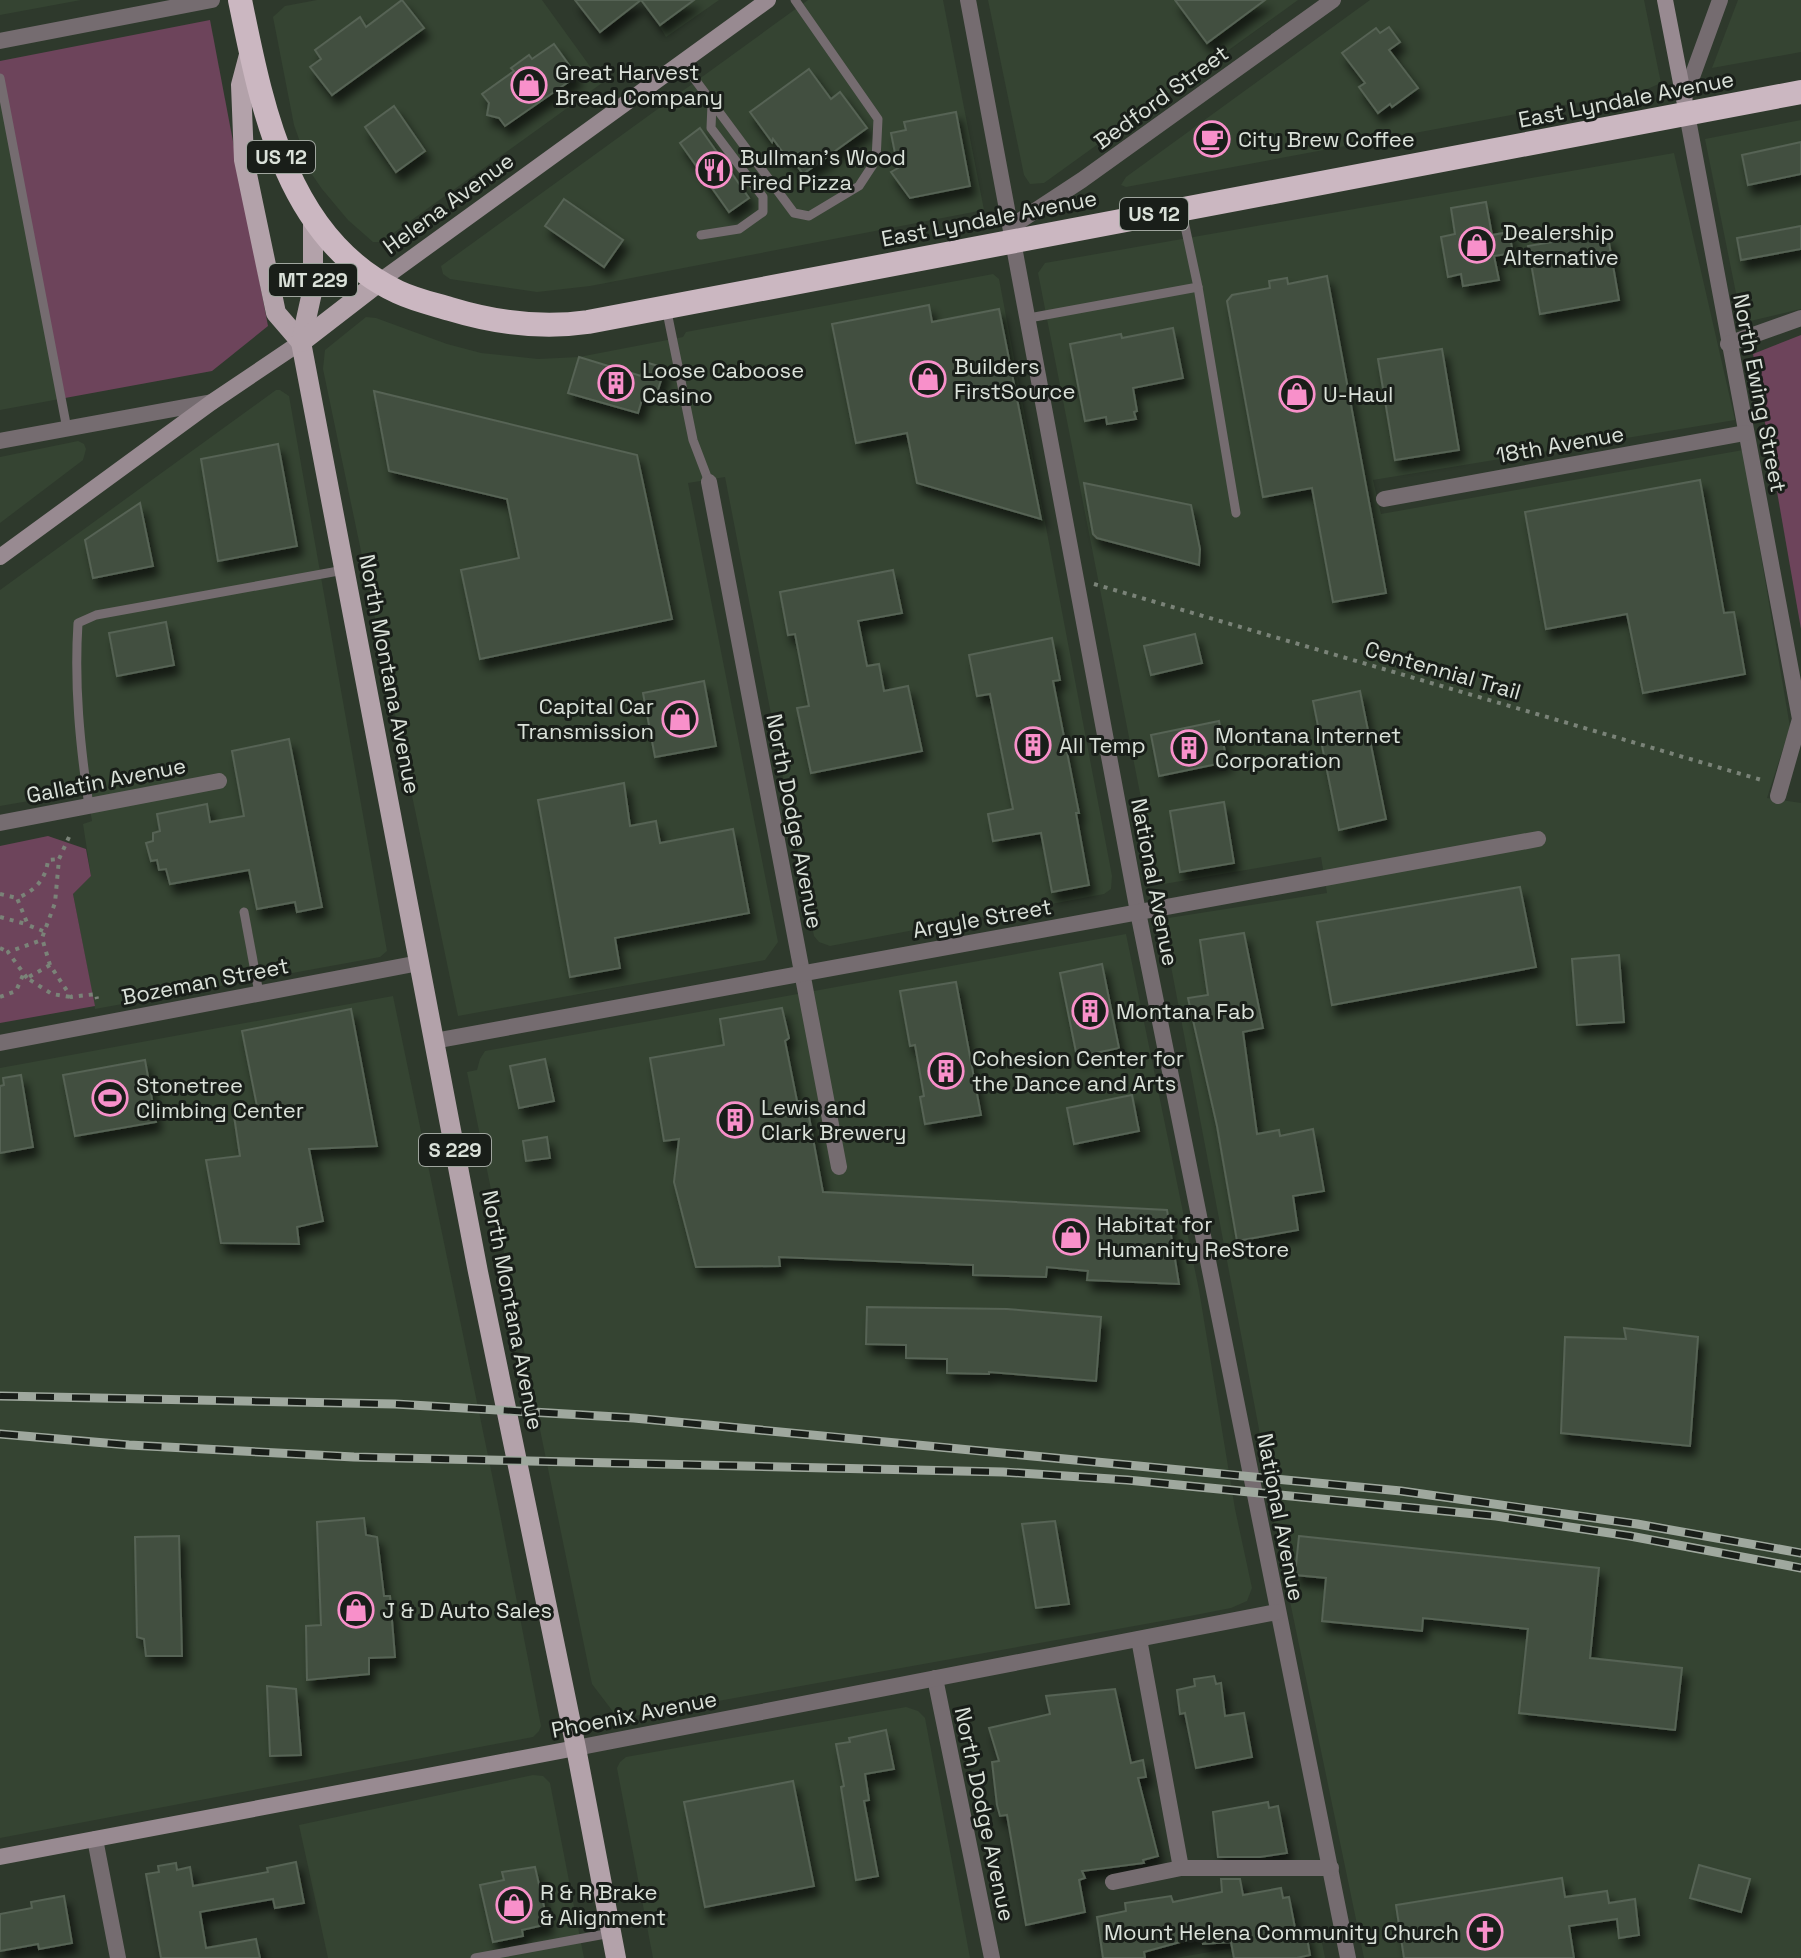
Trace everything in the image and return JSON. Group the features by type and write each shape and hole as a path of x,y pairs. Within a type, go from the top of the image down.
{"highway":[{"name":"North Montana Avenue","path":"240,0 261,102 280,155 313,216 333,244 349,261 380,281"},
{"name":"East Lyndale Avenue","path":"380,281 397,292 467,314 525,325 562,325 666,307 1013,232 1182,209 1685,107 1801,92"}],"main road":[{"name":"North Montana Avenue","path":"250,51 241,85 244,160 276,313 301,342"},
{"name":"North Montana Avenue","path":"313,216 313,288 301,342 478,1272 616,1958"},
{"name":"Helena Avenue","path":"301,342 380,281"}],"street":[{"path":"0,41 212,0"},
{"name":"Helena Avenue","path":"380,281 768,0"},
{"name":"National Avenue","path":"968,0 1138,912 1348,1958"},
{"name":"Bedford Street","path":"1013,232 1333,0"},
{"path":"1665,0 1685,107"},
{"path":"1685,107 1720,0"},
{"name":"North Ewing Street","path":"1685,107 1800,719 1779,791"},
{"path":"1728,344 1801,318"},
{"name":"Helena Avenue","path":"0,557 212,402 301,342"},
{"path":"0,441 212,402"},
{"name":"18th Avenue","path":"1384,499 1745,433"},
{"name":"North Dodge Avenue","path":"709,482 839,1167"},
{"name":"Gallatin Avenue","path":"0,823 219,781"},
{"name":"Argyle Street","path":"434,1041 1538,839"},
{"name":"Bozeman Street","path":"0,1043 419,963"},
{"name":"Phoenix Avenue","path":"0,1857 1277,1612"},
{"path":"1139,1639 1181,1868"},
{"name":"North Dodge Avenue","path":"935,1678 992,1958"},
{"path":"95,1839 118,1958"},
{"path":"1113,1882 1181,1868 1331,1868"}],"lane":[{"path":"682,62 794,213 809,216 859,186 876,160 878,119 795,0"},
{"path":"0,78 67,429"},
{"path":"701,235 739,229 763,212 763,197 711,128 712,103"},
{"path":"1182,209 1236,513"},
{"path":"1029,318 1198,287"},
{"path":"666,307 693,440 709,482"},
{"path":"89,806 80,750 76,654 78,623 96,615 344,570"},
{"path":"244,912 259,993"},
{"path":"475,1958 611,1933"}],"path":[{"name":"Centennial Trail","path":"1076,579 1779,791"},
{"path":"69,837 59,859 55,903 42,939 50,965 71,997"},
{"path":"0,894 17,898 27,894 42,880 48,860 59,859"},
{"path":"17,898 28,925"},
{"path":"0,917 43,931"},
{"path":"8,952 42,939"},
{"path":"0,948 8,952 25,977 52,994 71,997 96,994 97,999"},
{"path":"0,997 16,991 25,977 50,965"}],"shaded area":[{"path":"0,0 81,0 0,15"},
{"path":"317,0 542,0 602,83 381,242 373,242 348,220 311,173 294,125 273,17 285,6"},
{"path":"644,0 719,0 666,37"},
{"path":"808,0 943,0 984,210 590,286 537,292 450,279 443,274 441,266"},
{"path":"988,0 1298,0 1044,183 1030,184 1024,175"},
{"path":"1370,0 1644,0 1661,83 1645,90 1126,187 1121,185 1126,177"},
{"path":"1738,0 1801,0 1801,52 1712,68"},
{"path":"210,20 268,326 212,371 65,398 0,75 0,61"},
{"path":"0,75 65,398 0,410"},
{"path":"1801,120 1801,309 1742,323 1705,139"},
{"path":"1674,153 1735,420 1373,480 1381,514 1743,450 1790,727 1767,798 1801,803 1801,1958 1364,1958 1270,1505 1259,1429 1162,919 1327,893 1321,857 1158,885 1038,273 1045,263"},
{"path":"993,274 999,279 1112,876 1111,889 1104,894 830,946 819,942 814,936 725,477 688,483 778,942 765,960 458,1016 323,369 325,350 366,317 481,353 538,359 579,357 683,337 686,332"},
{"path":"1801,335 1801,629 1753,354"},
{"path":"276,390 289,396 387,951 380,957 95,1009 73,894 91,876 83,824 92,821 87,791 0,806 0,590"},
{"path":"78,441 86,449 83,460 0,523 0,457"},
{"path":"48,836 86,849 91,876 73,894 95,1006 0,1023 0,846"},
{"path":"1126,934 1199,1290 1235,1509 1252,1588 1247,1601 1231,1608 1190,1616 629,1717 614,1713 592,1684 467,1072 477,1070 485,1051"},
{"path":"393,996 498,1504 541,1726 539,1731 533,1737 0,1838 0,1068"},
{"path":"906,1707 918,1711 925,1718 970,1958 653,1958 617,1768 620,1762 626,1757"},
{"path":"533,1775 543,1776 550,1783 584,1958 328,1958 299,1825"},
{"path":"1320,1933 1325,1958 1175,1958"}],"building":[{"path":"402,0 424,28 332,95 310,67 321,59 315,50 360,17 366,27"},
{"path":"575,0 641,0 600,32"},
{"path":"641,0 694,0 660,25"},
{"path":"1175,0 1265,0 1207,43"},
{"path":"1389,27 1400,42 1389,50 1418,88 1378,113 1359,87 1365,83 1342,53 1376,28 1380,33"},
{"name":"Great Harvest Bread Company","path":"554,44 577,76 505,126 499,118 487,115 489,103 482,94 514,71 511,68 529,55 532,59"},
{"path":"809,69 831,99 840,92 867,128 803,174 790,156 787,158 773,139 772,142 750,112"},
{"path":"394,106 425,151 396,172 365,127"},
{"path":"956,112 970,186 910,198 891,172 898,168 891,133 906,130 904,122"},
{"name":"Bullman's Wood Fired Pizza","path":"700,128 749,198 729,212 680,143"},
{"path":"1801,142 1801,174 1748,185 1742,155"},
{"path":"564,199 623,240 604,267 545,226"},
{"name":"Dealership Alternative","path":"1486,202 1492,235 1509,232 1513,253 1494,256 1499,280 1463,286 1461,274 1448,277 1441,237 1455,234 1451,208"},
{"path":"1801,226 1801,249 1741,260 1737,238"},
{"path":"1595,235 1596,239 1608,237 1619,300 1540,314 1528,246"},
{"name":"U-Haul","path":"1327,276 1386,593 1333,602 1312,488 1263,497 1227,301 1232,295 1270,288 1269,281 1287,278 1288,284"},
{"name":"Builders FirstSource","path":"929,305 932,322 999,309 1041,519 917,483 907,433 856,443 832,324"},
{"path":"1173,328 1183,378 1133,388 1136,419 1107,424 1106,417 1085,421 1070,344"},
{"path":"1442,349 1459,450 1395,460 1378,359"},
{"name":"Loose Caboose Casino","path":"579,357 641,376 645,362 665,368 657,393 645,390 638,413 568,393"},
{"path":"374,391 637,455 672,619 480,659 461,570 519,558 507,499 389,471"},
{"path":"278,444 297,546 218,561 201,459"},
{"path":"1700,480 1724,613 1734,612 1745,674 1643,693 1627,614 1546,629 1525,512"},
{"path":"1084,483 1191,505 1200,549 1199,565 1097,538 1093,534"},
{"path":"140,503 153,566 93,578 85,540"},
{"path":"893,570 902,613 858,621 867,666 879,664 884,691 908,686 922,751 811,773 797,708 809,706 795,634 788,635 780,592"},
{"path":"166,622 174,665 117,676 109,633"},
{"path":"1195,634 1202,663 1151,675 1144,646"},
{"path":"1052,638 1060,680 1053,681 1079,813 1076,813 1089,885 1052,892 1041,833 993,841 988,814 1013,809 990,694 977,696 969,655"},
{"name":"Capital Car Transmission","path":"704,681 716,746 655,757 643,693"},
{"path":"1360,691 1386,819 1339,830 1313,701"},
{"name":"Montana Internet Corporation","path":"1219,721 1227,762 1159,776 1151,735"},
{"path":"289,739 322,907 297,912 295,902 257,909 249,870 170,884 166,869 159,870 157,860 151,861 146,843 153,841 153,833 160,831 157,814 207,804 210,822 244,816 232,751"},
{"path":"624,783 630,826 656,821 660,843 733,829 749,913 615,938 620,968 570,977 538,800"},
{"path":"1224,802 1234,863 1180,872 1170,811"},
{"path":"1520,887 1536,967 1332,1005 1317,922"},
{"path":"1244,933 1263,1028 1243,1032 1257,1134 1279,1130 1280,1136 1313,1129 1324,1191 1293,1196 1298,1230 1237,1241 1217,1126 1188,998 1208,995 1200,940"},
{"path":"1619,955 1624,1022 1577,1025 1572,959"},
{"name":"Montana Fab","path":"1102,964 1119,1048 1077,1057 1060,973"},
{"name":"Cohesion Center for the Dance and Arts","path":"956,982 981,1115 925,1124 920,1097 924,1096 915,1045 910,1046 900,991"},
{"name":"Lewis and Clark Brewery","path":"782,1008 797,1101 806,1101 823,1192 1167,1210 1179,1284 1087,1280 1088,1271 1047,1267 1046,1277 973,1275 973,1265 779,1257 780,1266 696,1267 674,1182 679,1139 664,1141 650,1058 724,1045 720,1019"},
{"path":"351,1009 377,1146 309,1149 323,1221 297,1227 299,1244 221,1243 206,1160 240,1156 234,1116 258,1111 242,1031"},
{"path":"545,1059 554,1101 519,1108 510,1066"},
{"name":"Stonetree Climbing Center","path":"145,1060 156,1122 75,1136 63,1075"},
{"path":"21,1075 33,1147 0,1153 0,1086 4,1085 3,1078"},
{"path":"1132,1095 1139,1131 1074,1144 1067,1108"},
{"path":"547,1137 550,1158 526,1161 523,1141"},
{"path":"867,1307 1007,1309 1101,1317 1096,1381 989,1372 947,1373 947,1359 906,1358 906,1345 866,1344"},
{"path":"1624,1328 1698,1337 1690,1446 1561,1433 1565,1337 1626,1339"},
{"name":"J & D Auto Sales","path":"364,1518 366,1535 377,1537 384,1596 390,1596 395,1657 369,1658 369,1674 307,1680 306,1626 321,1625 317,1522"},
{"path":"1055,1521 1069,1604 1036,1608 1022,1524"},
{"path":"179,1536 182,1656 146,1656 144,1639 137,1637 135,1537"},
{"path":"1299,1536 1599,1568 1590,1658 1682,1668 1675,1730 1519,1713 1528,1629 1423,1618 1422,1631 1322,1621 1326,1578 1295,1575"},
{"path":"1214,1676 1216,1684 1221,1683 1225,1716 1244,1713 1252,1757 1196,1768 1185,1713 1180,1714 1177,1690 1195,1686 1194,1679"},
{"path":"267,1686 296,1689 301,1755 270,1756"},
{"path":"1115,1689 1131,1763 1143,1760 1146,1777 1138,1778 1158,1856 1143,1860 1144,1863 1082,1871 1085,1878 1079,1880 1085,1912 1026,1925 1007,1815 1000,1816 997,1805 992,1762 999,1761 989,1728 1050,1714 1046,1696"},
{"path":"886,1730 894,1769 865,1774 869,1800 864,1801 878,1876 856,1880 836,1744"},
{"path":"793,1781 814,1886 705,1907 684,1802"},
{"path":"1268,1802 1269,1808 1278,1806 1287,1853 1260,1857 1218,1857 1213,1812"},
{"path":"296,1862 304,1903 275,1908 273,1899 200,1912 206,1948 256,1939 260,1958 161,1958 146,1874 159,1872 158,1866 176,1863 177,1870 190,1867 193,1886 268,1872 267,1868"},
{"path":"1699,1865 1750,1879 1741,1912 1690,1898"},
{"name":"R & R Brake & Alignment","path":"535,1867 548,1924 522,1930 523,1936 493,1942 480,1885 504,1880 502,1872"},
{"name":"Mount Helena Community Church","path":"1562,1878 1565,1897 1607,1891 1609,1903 1635,1899 1639,1935 1619,1938 1617,1919 1569,1926 1574,1958 1404,1958 1396,1905"},
{"path":"1221,1879 1240,1879 1243,1895 1281,1888 1283,1898 1289,1897 1296,1933 1306,1932 1310,1955 1297,1958 1234,1958 1231,1942 1203,1944 1202,1936 1144,1952 1145,1958 1103,1958 1097,1917 1126,1911 1125,1903 1171,1896 1173,1902 1222,1892"},
{"path":"64,1896 72,1943 39,1949 38,1944 0,1951 0,1914 32,1908 31,1902"}],"railway":[{"path":"0,1396 395,1404 634,1418 1401,1491 1637,1524 1801,1553"},
{"path":"0,1434 129,1445 354,1457 1003,1472 1127,1480 1496,1516 1630,1536 1801,1568"}],"place":[{"name":"Great Harvest Bread Company","path":"529,85"},
{"name":"City Brew Coffee","path":"1212,139"},
{"name":"Bullman's Wood Fired Pizza","path":"714,170"},
{"name":"Dealership Alternative","path":"1477,245"},
{"name":"Builders FirstSource","path":"928,379"},
{"name":"Loose Caboose Casino","path":"616,383"},
{"name":"U-Haul","path":"1297,394"},
{"name":"Capital Car Transmission","path":"680,719"},
{"name":"All Temp","path":"1033,745"},
{"name":"Montana Internet Corporation","path":"1189,748"},
{"name":"Montana Fab","path":"1090,1011"},
{"name":"Cohesion Center for the Dance and Arts","path":"946,1071"},
{"name":"Stonetree Climbing Center","path":"110,1098"},
{"name":"Lewis and Clark Brewery","path":"735,1120"},
{"name":"Habitat for Humanity ReStore","path":"1071,1237"},
{"name":"J & D Auto Sales","path":"356,1610"},
{"name":"R & R Brake & Alignment","path":"514,1905"},
{"name":"Mount Helena Community Church","path":"1485,1932"}]}
